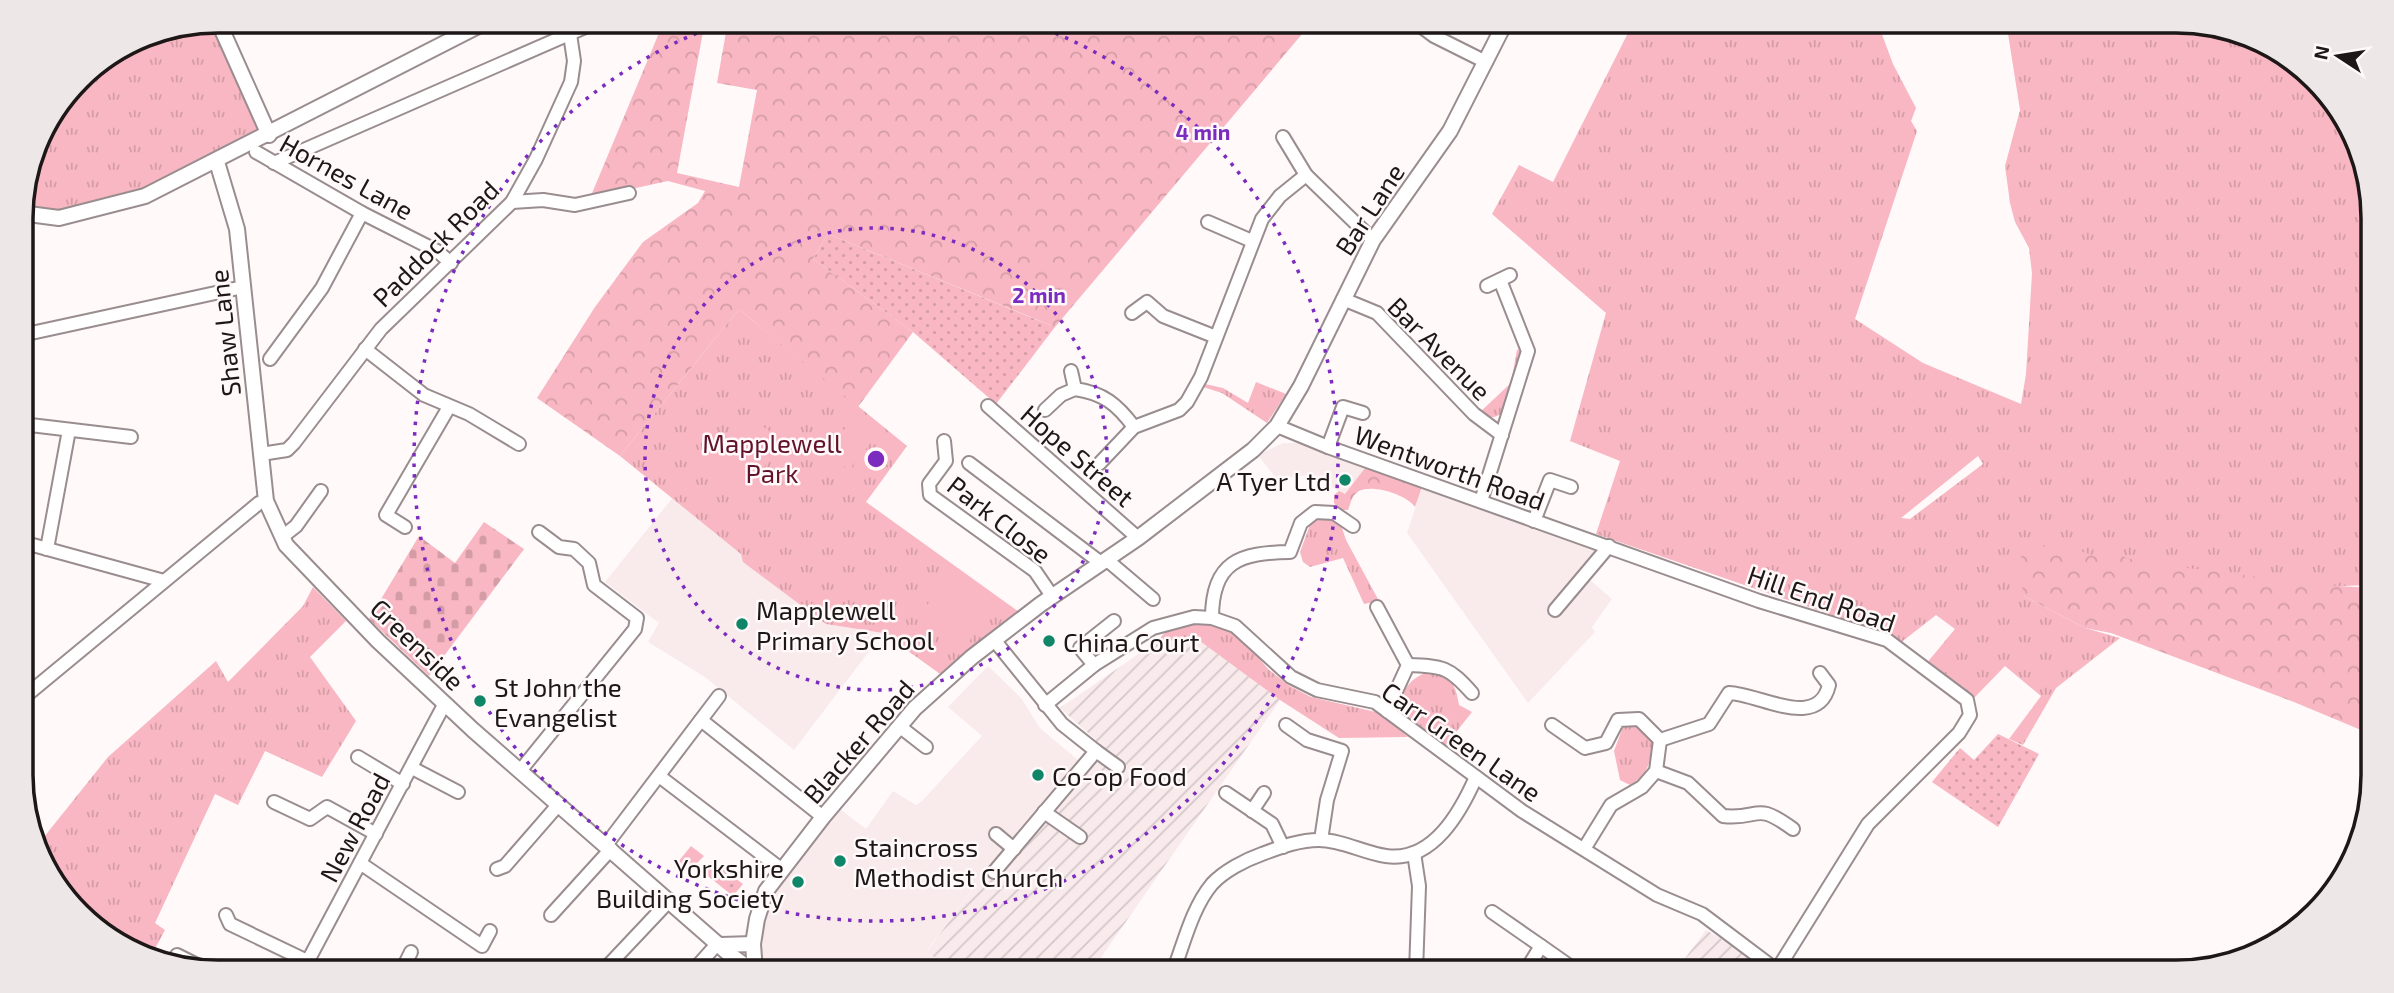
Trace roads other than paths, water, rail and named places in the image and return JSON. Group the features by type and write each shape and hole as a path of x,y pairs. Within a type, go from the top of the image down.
{"main road":[{"name":"Bar Lane","path":"1277,426 1289,409 1373,240 1450,131 1500,33"},
{"path":"224,34 269,135"},
{"path":"34,215 59,218 145,196 217,162 463,34"},
{"name":"Shaw Lane","path":"217,162 237,229 266,501"},
{"name":"Blacker Road","path":"754,960 753,944 760,904 781,869 899,726 933,691 1052,596 1138,538 1253,450 1277,426"},
{"name":"Greenside","path":"266,501 282,537 294,555 325,588 520,771 739,960"},
{"path":"719,944 753,944"}],"street":[{"path":"1431,33 1486,62"},
{"path":"274,163 555,34"},
{"name":"Paddock Road","path":"261,454 287,450 294,443 365,349 399,311 512,202 536,159 570,82 574,61 571,34"},
{"path":"1283,136 1306,175 1373,240"},
{"name":"Hornes Lane","path":"256,152 362,213 428,246 451,263"},
{"path":"1099,464 1134,427 1179,410 1187,402 1216,337 1252,241 1270,207 1306,175"},
{"path":"512,202 543,200 575,205 629,193"},
{"path":"270,359 323,288 362,213"},
{"path":"1208,222 1252,241"},
{"path":"1481,501 1528,351 1505,278 1487,286"},
{"path":"34,332 243,286"},
{"path":"1132,313 1148,296 1163,316 1216,337"},
{"name":"Bar Avenue","path":"1343,299 1377,313 1474,414 1502,435"},
{"path":"365,349 424,395 469,414 519,444"},
{"path":"1071,371 1075,389"},
{"path":"1045,410 1061,395 1075,389 1089,391 1115,403 1134,427"},
{"name":"Hope Street","path":"988,406 1138,538"},
{"path":"405,527 386,515 449,407"},
{"path":"1328,447 1343,407 1363,413"},
{"path":"34,425 131,437"},
{"name":"Wentworth Road","path":"1277,426 1328,447 1609,546"},
{"path":"47,548 69,430"},
{"name":"Park Close","path":"944,441 946,461 929,484 930,495 1035,571 1052,596"},
{"path":"969,463 1153,599"},
{"path":"1534,521 1550,480 1570,487"},
{"path":"282,537 296,526 321,491"},
{"path":"33,690 259,503 266,501"},
{"path":"1212,618 1216,587 1221,576 1235,561 1255,553 1290,552 1301,523 1315,512 1334,513 1353,526"},
{"path":"520,771 635,629 637,618 594,585 589,563 574,549 559,547 539,532"},
{"path":"33,545 164,581"},
{"path":"1555,610 1609,546"},
{"name":"Hill End Road","path":"1609,546 1759,601 1887,640 1967,700 1971,708 1970,715 1959,733 1933,762 1868,824 1785,959"},
{"path":"1377,607 1408,665"},
{"name":"Carr Green Lane","path":"1045,705 1094,665 1153,628 1180,619 1212,618 1245,632 1279,667 1306,685 1375,702 1522,811 1657,895 1702,914 1762,959"},
{"path":"1094,665 1080,648 1114,621"},
{"path":"995,641 1062,724 1118,768"},
{"path":"1408,665 1438,666 1453,672 1472,693"},
{"path":"1387,710 1408,665"},
{"path":"1660,740 1709,724 1729,693 1741,693 1800,710 1812,707 1827,693 1829,684 1820,673"},
{"path":"551,915 608,847 719,696"},
{"name":"New Road","path":"308,960 445,703"},
{"path":"1552,725 1585,748 1606,743 1618,720 1639,719 1660,740"},
{"path":"701,720 823,817"},
{"path":"1286,725 1307,740 1342,751 1327,800 1321,840"},
{"path":"899,726 926,747"},
{"path":"1584,849 1612,805 1642,787 1656,771 1660,740"},
{"path":"994,872 1096,751"},
{"path":"358,757 403,784"},
{"path":"412,768 458,792"},
{"path":"1656,771 1688,783 1723,816 1761,811 1771,813 1793,830"},
{"path":"659,776 781,869"},
{"path":"1178,960 1200,900 1214,882 1233,868 1283,847 1321,840 1387,856 1414,853 1431,844 1460,811 1476,777"},
{"path":"1226,793 1272,824 1283,847"},
{"path":"1252,811 1264,793"},
{"path":"274,802 310,819 327,807 376,834"},
{"path":"497,869 505,866 559,804"},
{"path":"1044,813 1080,837"},
{"path":"996,834 1014,849"},
{"path":"1414,853 1419,886 1416,959"},
{"path":"360,863 482,946 490,931"},
{"path":"614,960 670,900"},
{"path":"1492,912 1560,959"},
{"path":"226,915 230,924 292,960"},
{"path":"704,960 719,944"},
{"path":"1533,959 1541,946"},
{"path":"407,960 411,952"}],"place":[{"name":"A Tyer Ltd","path":"1345,480"},
{"name":"Mapplewell Primary School","path":"742,624"},
{"name":"China Court","path":"1049,641"},
{"name":"St John the Evangelist","path":"480,701"},
{"name":"Co-op Food","path":"1038,775"},
{"name":"Staincross Methodist Church","path":"840,861"},
{"name":"Yorkshire Building Society","path":"798,882"}],"park label":[{"name":"Mapplewell Park","path":"772,457"}]}
